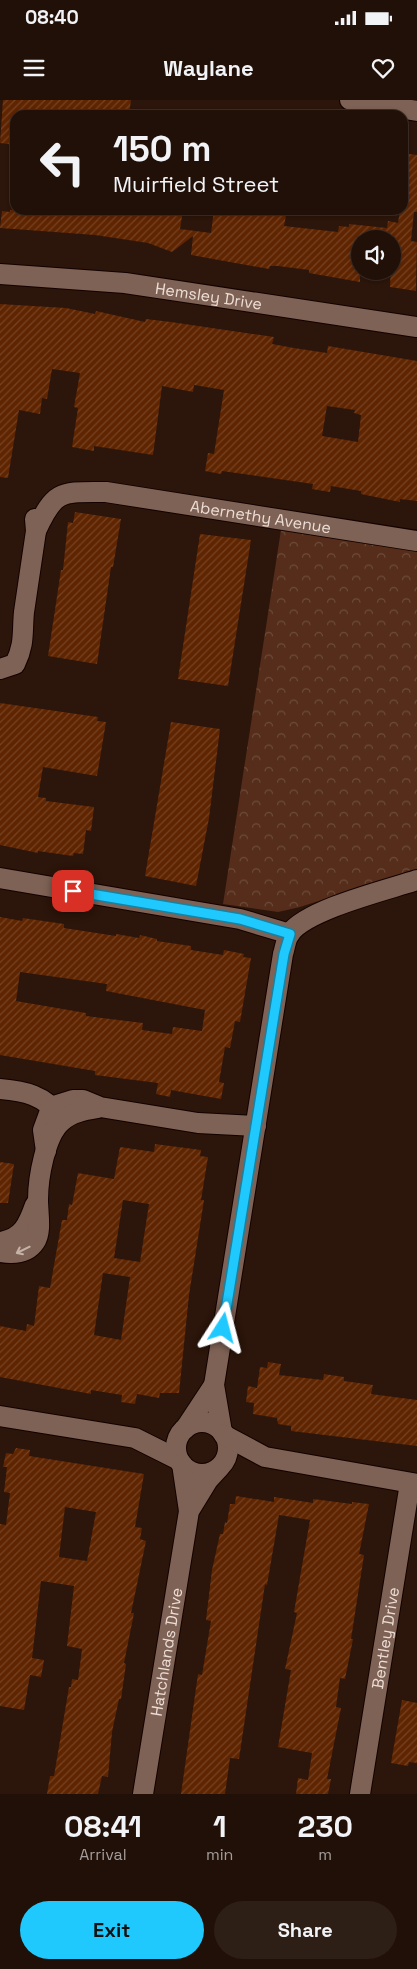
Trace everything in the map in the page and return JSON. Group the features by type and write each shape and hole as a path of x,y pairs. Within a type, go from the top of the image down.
{"street":[{"path":"350,100 417,111"},
{"name":"Hemsley Drive","path":"0,274 125,282 417,327"},
{"name":"Abernethy Avenue","path":"5,660 24,615 36,531 51,502 59,496 80,492 106,492 417,541"},
{"path":"0,878 240,919 290,934"},
{"path":"220,1466 228,1450 214,1385 284,954 290,934 303,920 417,880"},
{"path":"1,1089 25,1091 54,1114"},
{"path":"54,1114 73,1100 83,1100 100,1107 255,1133"},
{"path":"0,1252 11,1254 23,1252 35,1242 38,1232 38,1198 46,1150 54,1131 54,1114"},
{"path":"0,1242 20,1235 27,1226 38,1198"},
{"path":"180,1462 176,1446 184,1430 214,1385"},
{"path":"0,1416 135,1438 184,1430 200,1422 216,1426 223,1433 265,1457 413,1484"},
{"path":"135,1438 180,1462 195,1473 204,1474 220,1466 265,1457"},
{"name":"Hatchlands Drive","path":"143,1794 189,1511 180,1462"},
{"name":"Hatchlands Drive","path":"189,1511 208,1480 220,1466"},
{"name":"Bentley Drive","path":"360,1794 413,1484"}],"green space":[{"path":"281,530 417,551 417,869 300,907 278,912 223,904"}],"building":[{"path":"3,100 131,100 130,110 10,110 10,144 0,143"},
{"path":"408,154 417,155 417,212 414,212 411,241 417,242 416,291 390,287 390,280 401,280 401,230 351,230 351,280 360,280 360,282 309,273 309,270 278,266 270,266 269,269 191,255 193,236 172,252 148,243 95,235 0,228 2,211 10,212 10,215 182,215 180,229 211,233 213,215 286,215 284,226 338,232 339,226 349,227 349,224 387,228 388,221 398,223 399,215 408,215"},
{"path":"0,304 66,308 95,314 96,311 145,322 146,319 274,337 272,344 294,348 327,353 328,346 417,361 417,501 400,499 400,502 361,494 361,491 331,486 330,492 312,489 313,484 222,471 221,474 205,471 208,453 214,454 224,390 194,385 193,392 162,386 153,455 94,446 94,451 72,447 78,408 74,407 80,373 52,369 47,399 42,398 40,414 19,410 8,478 0,477","holes":["327,406 355,410 354,413 361,415 358,442 322,436"]},
{"path":"75,512 121,519 113,567 111,567 97,664 48,656 61,570 63,570 68,522 73,523"},
{"path":"200,534 251,540 228,686 178,679"},
{"path":"0,703 98,717 97,721 106,722 97,776 43,767 38,797 46,798 46,801 94,807 91,831 86,830 83,854 74,853 73,856 38,851 38,853 0,845"},
{"path":"171,722 220,729 209,818 196,886 145,876"},
{"path":"0,917 22,921 23,918 64,924 64,928 116,936 116,934 139,938 140,935 157,939 157,941 191,946 191,950 223,955 224,950 244,954 243,957 251,958 240,1022 235,1021 230,1048 225,1047 219,1082 224,1083 221,1099 171,1090 170,1097 156,1094 158,1083 95,1075 95,1071 0,1055","holes":["20,972 107,984 106,991 205,1010 202,1031 173,1027 172,1034 142,1030 143,1023 86,1016 86,1013 16,1001"]},
{"path":"155,1144 201,1150 200,1156 208,1157 201,1200 204,1200 189,1295 179,1393 160,1393 159,1398 137,1394 135,1404 121,1402 122,1395 91,1390 91,1394 0,1377 0,1326 26,1331 27,1324 34,1326 39,1286 50,1288 62,1220 67,1220 69,1204 72,1205 78,1173 114,1179 120,1147 154,1152","holes":["123,1200 149,1204 140,1262 114,1258","103,1273 130,1277 121,1340 94,1335"]},
{"path":"0,1162 14,1164 8,1203 0,1203"},
{"path":"268,1362 281,1364 279,1375 323,1380 324,1374 344,1377 344,1381 373,1385 371,1394 417,1400 417,1446 291,1431 291,1426 278,1424 277,1418 253,1414 254,1403 246,1402 248,1386 257,1388 260,1367 267,1368"},
{"path":"16,1448 30,1450 29,1456 144,1474 135,1527 142,1528 140,1539 146,1541 131,1613 134,1613 124,1663 126,1664 121,1699 119,1699 112,1732 108,1777 102,1776 98,1794 47,1794 50,1776 54,1776 69,1687 71,1687 72,1679 78,1680 82,1649 67,1646 74,1586 41,1581 32,1658 44,1660 41,1677 30,1675 24,1710 0,1706 0,1524 6,1525 10,1493 4,1492 7,1467 3,1467 6,1453 13,1454","holes":["65,1507 96,1512 87,1561 59,1557"]},
{"path":"236,1496 274,1502 274,1497 313,1503 313,1499 352,1504 352,1502 369,1504 359,1554 364,1555 351,1639 353,1639 345,1679 340,1678 336,1707 341,1708 327,1779 331,1779 328,1794 296,1794 298,1778 308,1780 312,1753 278,1747 291,1670 285,1669 297,1613 294,1612 310,1520 279,1515 267,1585 265,1584 239,1759 230,1758 225,1794 181,1794 198,1674 202,1675 211,1621 206,1620 212,1570 220,1534 223,1534 230,1504 235,1504"},
{"path":"402,1700 417,1703 417,1763 409,1762 408,1766 391,1763"}],"route":[{"path":"73,891 240,919 290,934 284,954 223,1328"}]}
